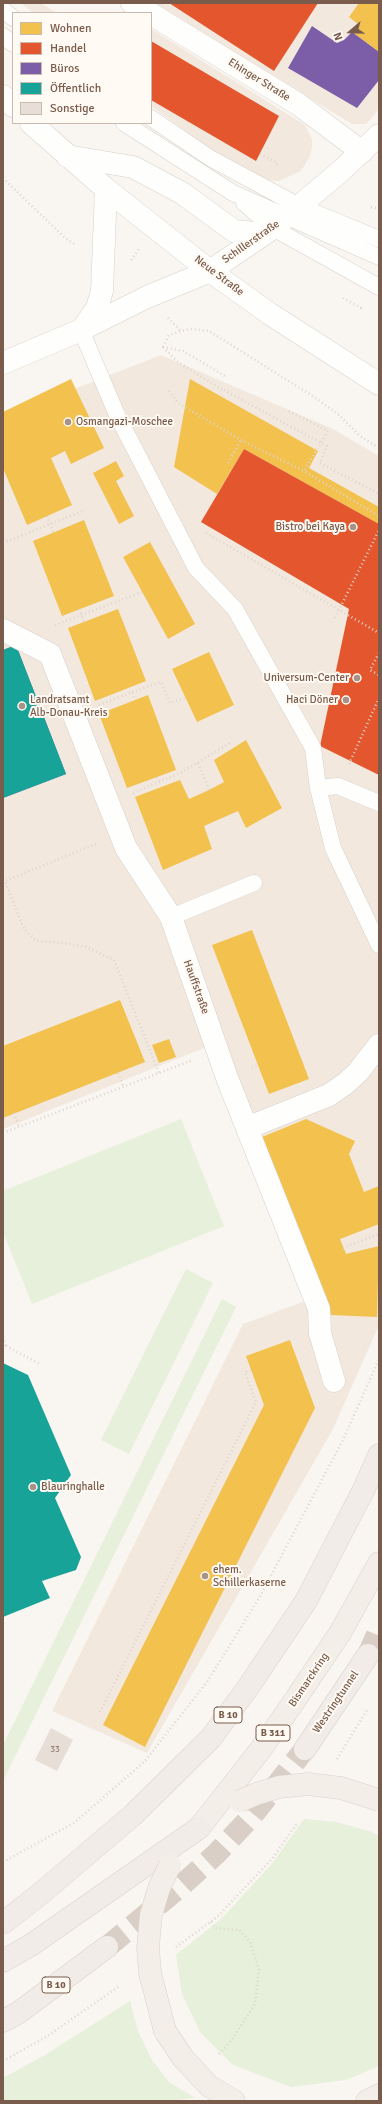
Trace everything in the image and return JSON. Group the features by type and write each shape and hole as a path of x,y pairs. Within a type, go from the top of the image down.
{"highway":[{"name":"B 10","path":"3,1922 39,1895 133,1815 211,1738 249,1686 306,1601 364,1489 379,1455"},
{"name":"Westringtunnel","path":"305,1749 368,1654"},
{"name":"B 311","path":"3,1961 31,1945 199,1828"},
{"name":"B 10","path":"3,2021 18,2013 107,1947"}],"main road":[{"name":"Bismarckring","path":"199,1828 261,1749 298,1697 340,1633 379,1563"},
{"path":"234,2101 209,2086 183,2058 165,2031 150,1973 148,1947 151,1915 159,1888 170,1865 186,1842 199,1828 240,1801 256,1794 279,1787 308,1784 340,1788 379,1800"},
{"path":"367,2101 379,2095"}],"street":[{"name":"Ehinger Straße","path":"132,3 147,12"},
{"name":"Ehinger Straße","path":"152,15 298,104 362,152"},
{"path":"3,96 12,105"},
{"name":"Neue Straße","path":"33,124 67,156 106,189 210,271 270,314 379,384"},
{"name":"Schillerstraße","path":"3,362 82,330 159,291 210,271 286,217 362,152 379,135"},
{"path":"67,156 133,167 182,193 234,231 255,233 286,217"},
{"path":"82,330 97,308 102,291 106,189"},
{"name":"Hauffstraße","path":"3,630 50,654 126,848 171,918 246,1128 319,1309 320,1333 334,1381"},
{"path":"246,1128 329,1095 345,1084 358,1072 379,1045"}],"lane":[{"path":"3,10 12,17"},
{"path":"3,36 12,43"},
{"path":"152,119 210,158 379,287"},
{"path":"126,124 233,193 379,257"},
{"path":"286,217 379,229"},
{"path":"286,217 379,239"},
{"path":"82,330 117,415 196,568 235,609 313,748 318,788 333,848 379,945"},
{"path":"318,788 338,786 379,803"},
{"path":"171,918 254,883"}],"path":[{"path":"3,178 65,238 81,249"},
{"path":"163,347 170,335 181,331 191,329 209,331 226,340 314,397 339,415 354,431 379,448"},
{"path":"163,347 183,350 225,376"},
{"path":"163,347 178,362 228,394 224,390 327,446 320,463 379,494"},
{"path":"169,390 178,403 241,440 304,471 379,516"},
{"path":"289,411 328,431 304,471"},
{"path":"228,463 241,440"},
{"path":"3,543 85,510"},
{"path":"168,515 198,528 379,633"},
{"path":"47,516 54,532"},
{"path":"335,618 379,530"},
{"path":"81,616 142,592"},
{"path":"79,609 84,622"},
{"path":"379,653 370,670 379,675"},
{"path":"74,715 161,682 170,703 185,698"},
{"path":"132,692 135,700"},
{"path":"338,786 379,698"},
{"path":"108,802 160,782 198,763 230,743"},
{"path":"198,763 209,790"},
{"path":"158,777 160,782"},
{"path":"121,834 5,881 24,929 38,941 64,943 86,947 114,960 159,1073"},
{"path":"3,1133 218,1050"},
{"path":"118,1073 123,1086"},
{"path":"14,1113 18,1127"},
{"path":"344,1248 379,1234"},
{"path":"3,1337 5,1346 40,1364"},
{"path":"3,1862 74,1823 145,1761 207,1682 259,1598 343,1440 379,1359"},
{"path":"100,1712 256,1402 245,1372 251,1370"},
{"path":"336,1761 367,1709"},
{"path":"175,1947 211,1922 272,1859 298,1822"},
{"path":"200,2076 231,2041 255,2004 259,1969 250,1942 239,1930 215,1928 211,1922"},
{"path":"3,2061 46,2037 118,1987"}],"shaded area":[{"path":"21,3 40,3 55,12 32,12"},
{"path":"154,3 379,3 379,109 366,124 352,124"},
{"path":"152,30 305,125 312,139 312,147 310,156 301,171 279,181 268,180 259,184 152,107"},
{"path":"161,355 333,429 379,456 379,1325 333,1429 147,1753 52,1711 243,1324 319,1296 221,1041 3,1129 3,417"}],"green space":[{"path":"181,1119 224,1226 32,1304 3,1232 3,1191"},
{"path":"186,1269 213,1283 129,1454 101,1440"},
{"path":"222,1299 236,1307 3,1781 3,1745"},
{"path":"304,1819 336,1822 372,1832 379,1836 379,2066 346,2080 291,2087 233,2065 200,2032 182,1994 176,1955 222,1918 271,1865"},
{"path":"130,2001 138,2031 152,2060 169,2082 195,2098 165,2101 3,2101 3,2078 45,2055"}],"building: Wohnen":[{"path":"359,3 379,3 379,52 352,32 358,24 349,17"},
{"path":"71,379 104,448 71,464 65,451 51,458 72,505 27,525 3,468 3,412"},
{"path":"190,379 318,451 309,468 379,507 379,524 244,449 217,494 174,467"},
{"path":"116,461 124,476 116,481 134,516 119,524 93,473"},
{"path":"84,520 114,596 62,616 33,541"},
{"path":"150,542 195,624 168,639 123,557"},
{"path":"118,609 146,681 95,701 68,628"},
{"path":"209,652 234,705 197,722 172,669"},
{"path":"148,695 176,770 127,788 99,714"},
{"path":"246,740 282,808 246,828 238,811 204,826 212,849 163,870 135,797 180,780 189,799 209,790 224,782 214,760"},
{"path":"252,930 309,1079 269,1094 212,945"},
{"path":"120,1000 145,1062 3,1118 3,1046"},
{"path":"169,1039 176,1057 159,1063 152,1045"},
{"path":"306,1119 355,1141 349,1154 364,1192 379,1186 379,1224 340,1239 346,1254 379,1246 377,1317 331,1315 262,1137"},
{"path":"290,1340 315,1408 145,1747 103,1725 264,1405 246,1356"}],"building: Handel":[{"path":"169,3 318,3 274,71"},
{"path":"152,42 279,116 256,161 152,101"},
{"name":"Universum-Center","path":"244,449 379,524 379,775 320,746 349,609 201,522"}],"building: Büros":[{"path":"312,26 337,43 344,40 352,32 379,52 379,80 357,108 288,68"},
{"name":"Landratsamt Alb-Donau-Kreis","path":"16,645 66,774 3,798 3,650"}],"building: Öffentlich":[{"name":"Landratsamt Alb-Donau-Kreis","path":"16,645 66,774 3,798 3,650"},
{"name":"Blauringhalle","path":"3,1363 28,1375 71,1475 55,1498 81,1557 76,1570 42,1581 50,1598 3,1617"}],"building: Sonstige":[{"path":"51,1728 73,1740 57,1771 35,1760"}],"tunnel":[{"path":"368,1655 379,1630"},
{"path":"107,1947 181,1886 216,1854 251,1817 305,1749"}],"place":[{"name":"Osmangazi-Moschee","path":"68,422"},
{"name":"Bistro bei Kaya","path":"353,527"},
{"name":"Universum-Center","path":"357,678"},
{"name":"Haci Döner","path":"346,700"},
{"name":"Landratsamt Alb-Donau-Kreis","path":"22,706"},
{"name":"Blauringhalle","path":"33,1487"},
{"name":"ehem. Schillerkaserne","path":"205,1576"}]}
